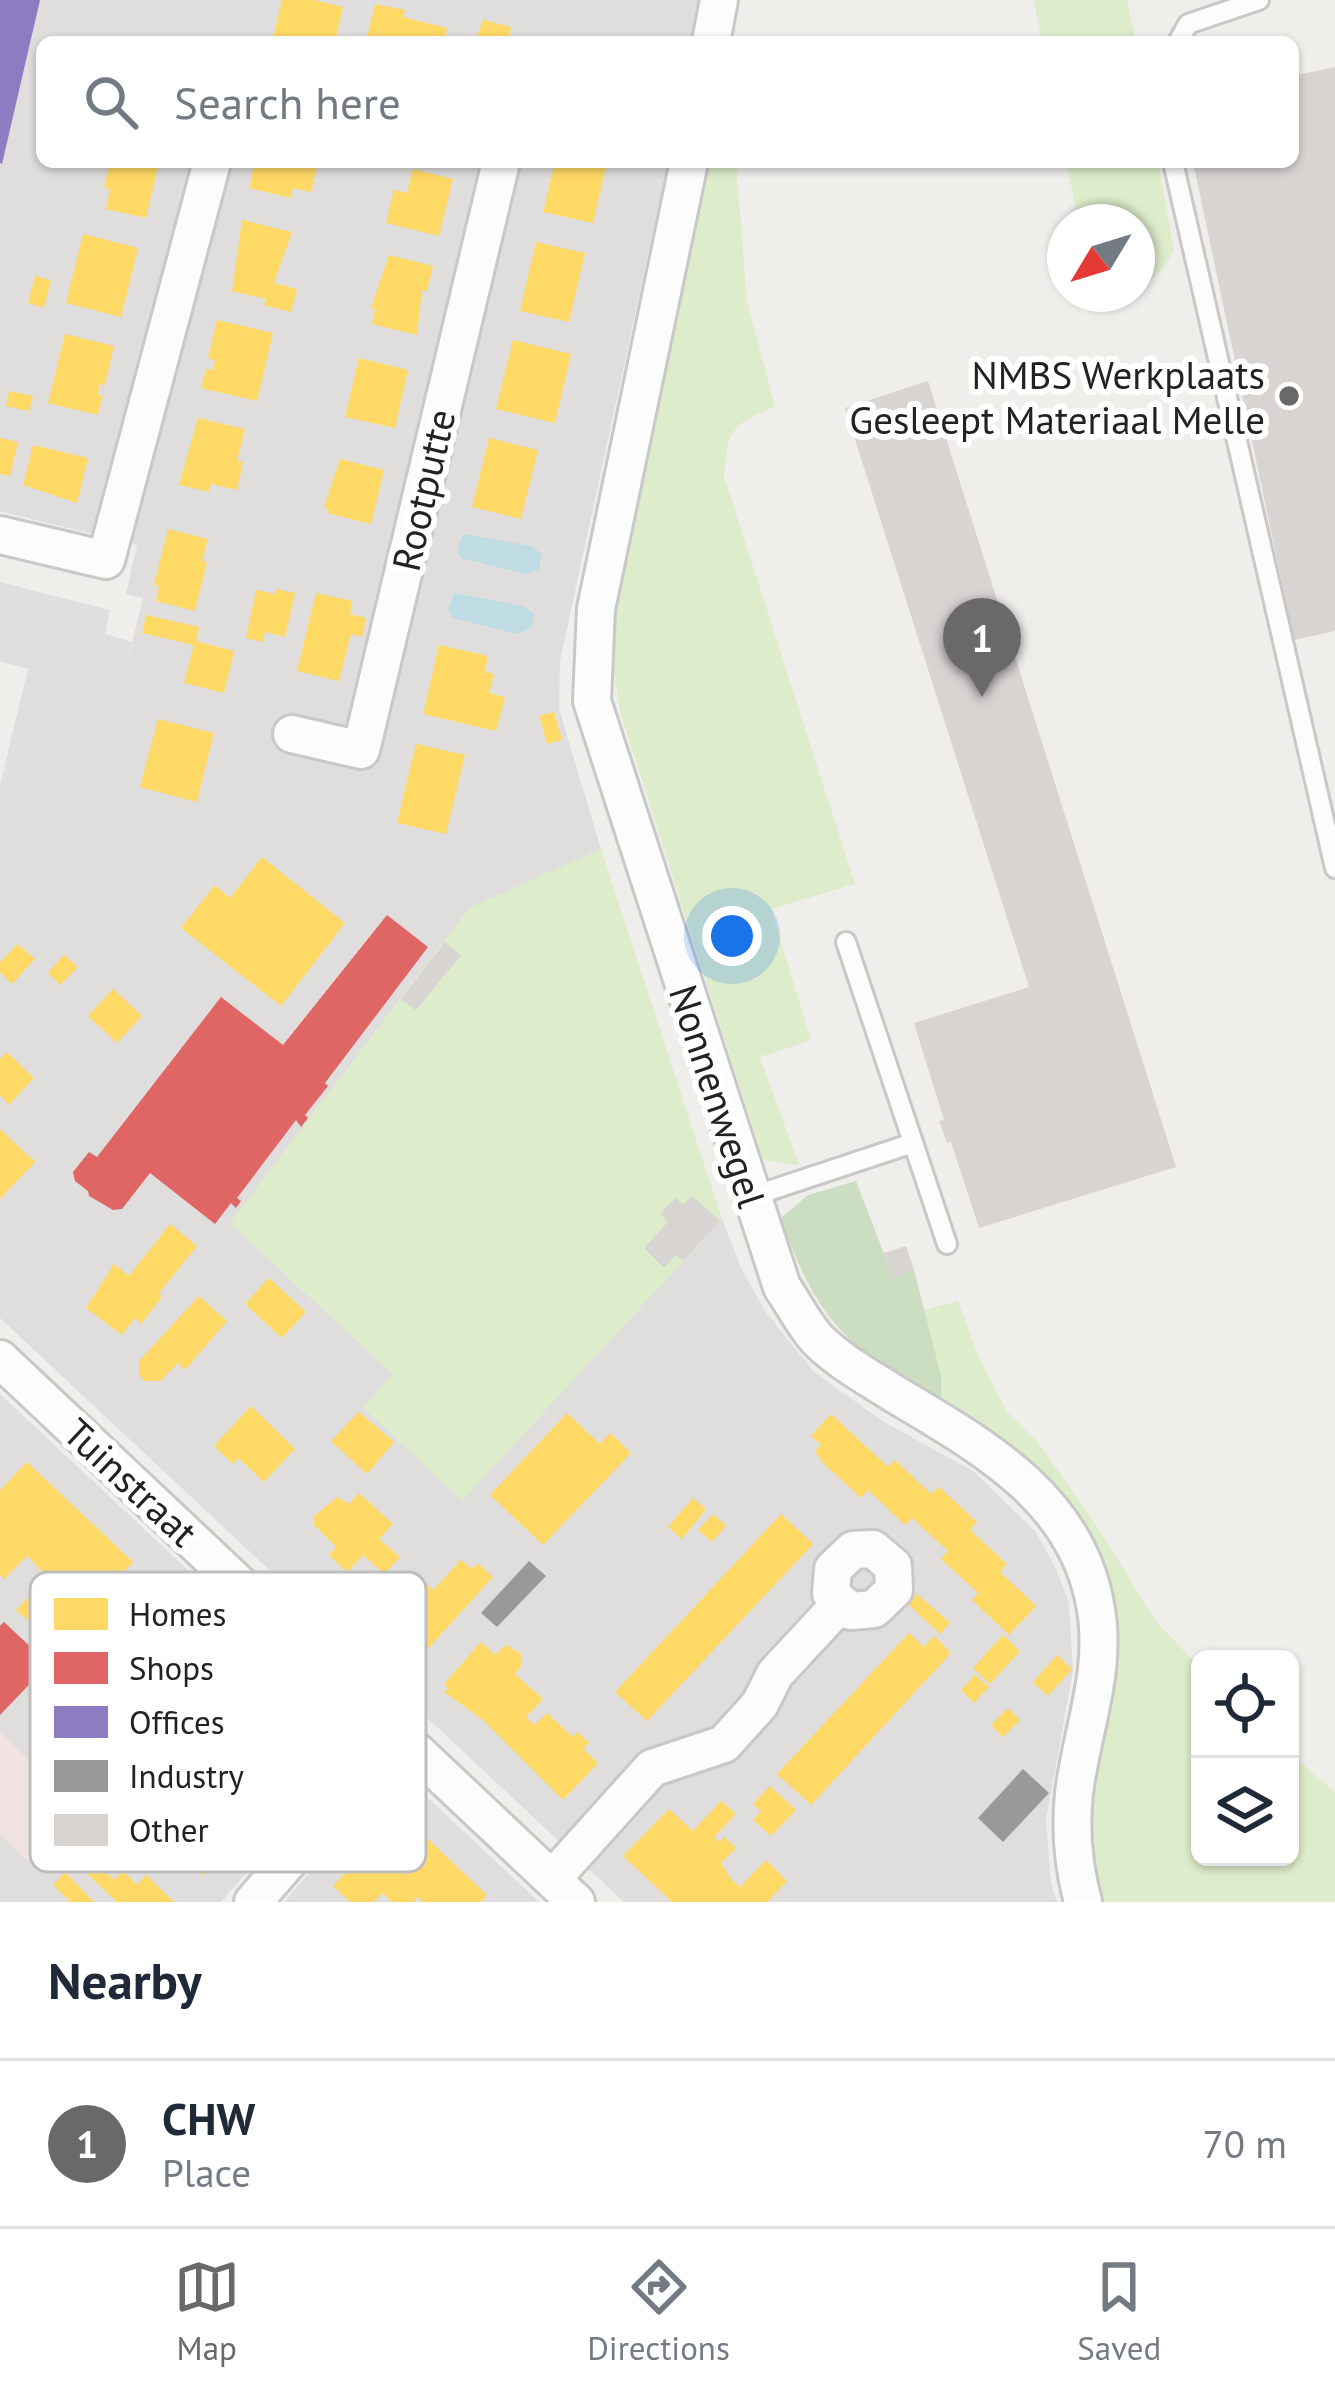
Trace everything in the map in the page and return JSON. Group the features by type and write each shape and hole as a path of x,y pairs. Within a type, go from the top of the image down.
{"street":[{"path":"712,36 719,0"},
{"path":"0,535 106,560 210,168"},
{"name":"Rootputte","path":"292,734 362,750 500,168"},
{"name":"Nonnenwegel","path":"688,168 596,609 592,701 782,1287 817,1339 860,1372 998,1457 1053,1511 1079,1555 1095,1600 1101,1652 1074,1792 1072,1862 1083,1902"},
{"name":"Tuinstraat","path":"0,1359 228,1572"},
{"path":"564,1890 652,1768 724,1744 760,1704 776,1674 841,1603"},
{"name":"Tuinstraat","path":"426,1758 564,1890"},
{"path":"253,1902 279,1872"}],"lane":[{"path":"1181,36 1188,24 1259,0"},
{"path":"1174,168 1335,868"},
{"path":"846,942 947,1244"},
{"path":"750,1197 913,1143"}],"shaded area":[{"path":"0,0 707,0 698,36 36,36 36,168 667,168 560,661 559,709 601,849 547,875 230,1223 394,1375 364,1408 462,1500 722,1219 765,1311 813,1371 884,1422 973,1471 1036,1532 1057,1571 1069,1603 1073,1671 1046,1819 1057,1902 624,1902 426,1717 426,1572 271,1572 0,1318 0,926 59,940 143,598 126,594 137,545 0,511"},
{"path":"0,582 110,610 105,634 132,642 59,941 0,926 0,785 28,669 0,661"},
{"path":"0,1394 190,1572 30,1572 30,1762 0,1732"},
{"path":"0,1732 30,1762 30,1857 27,1860 0,1834"},
{"path":"426,1796 539,1902 284,1902 310,1872 426,1872"},
{"path":"0,1834 28,1860 30,1872 247,1872 221,1902 0,1902"}],"green space":[{"path":"1034,0 1127,0 1135,36 1041,36"},
{"path":"702,168 736,168 747,301 775,407 734,430 724,476 855,884 771,909 811,1040 760,1057 799,1165 763,1160 620,711 611,652 615,601"},
{"path":"1067,168 1159,168 1174,250 1156,275 1155,204 1075,204"},
{"path":"601,849 722,1219 462,1501 363,1407 393,1374 230,1223 469,908"},
{"path":"856,1181 893,1277 914,1270 941,1376 941,1406 883,1367 840,1330 823,1309 794,1254 781,1218 808,1195"},
{"path":"958,1301 1007,1412 1038,1442 1155,1620 1191,1658 1191,1866 1299,1866 1299,1761 1335,1792 1335,1902 1094,1902 1085,1857 1102,1570 941,1406 924,1310"}],"water":[{"path":"463,534 531,546 542,554 539,569 526,574 461,558 457,550"},
{"path":"454,593 523,606 534,614 531,628 517,634 453,618 448,609"}],"building: Homes":[{"path":"282,0 314,0 343,7 336,36 274,36"},
{"path":"375,4 405,10 403,17 447,28 445,36 367,36"},
{"path":"483,20 511,27 509,36 477,36"},
{"path":"109,168 158,168 146,218 106,209 110,189 104,187"},
{"path":"254,168 317,168 311,192 293,188 291,198 249,188"},
{"path":"554,168 606,168 593,223 543,212"},
{"path":"413,169 453,179 439,236 386,223 394,190 407,193"},
{"path":"242,220 292,232 274,283 297,289 291,312 264,305 266,299 232,291"},
{"path":"83,234 138,248 121,317 66,303"},
{"path":"536,242 585,253 569,322 520,311"},
{"path":"389,255 433,266 427,291 422,290 417,335 372,324 375,310 371,308"},
{"path":"35,276 51,280 44,308 28,303"},
{"path":"217,320 273,333 257,401 201,388 206,369 213,370 215,360 208,358"},
{"path":"65,334 114,346 105,385 100,384 98,394 103,395 98,415 48,403"},
{"path":"513,340 571,354 555,423 496,409"},
{"path":"359,358 408,370 395,428 345,417"},
{"path":"9,391 33,396 29,411 6,406"},
{"path":"198,418 245,429 237,461 243,462 237,490 211,484 209,492 179,485"},
{"path":"0,438 18,442 10,476 0,474"},
{"path":"489,438 538,450 521,519 472,507"},
{"path":"33,445 88,458 77,503 23,485"},
{"path":"340,459 384,470 371,524 327,513 324,508"},
{"path":"168,529 208,539 195,611 156,601 159,586 154,585"},
{"path":"276,589 295,593 285,637 265,632 263,642 246,638 256,590 275,594"},
{"path":"316,593 352,601 350,614 366,618 362,637 351,634 339,681 297,671"},
{"path":"146,615 199,627 196,641 234,651 224,693 184,683 194,645 142,633"},
{"path":"439,645 488,656 485,672 494,674 489,693 505,697 496,731 423,714"},
{"path":"554,712 562,740 547,744 539,716"},
{"path":"158,719 214,733 197,802 140,787"},
{"path":"416,744 465,755 446,834 397,823"},
{"path":"262,857 345,923 281,1006 181,928 215,885 230,898"},
{"path":"18,944 35,959 12,984 0,972 0,962"},
{"path":"64,955 78,967 60,985 48,973"},
{"path":"113,989 142,1016 117,1043 88,1016"},
{"path":"7,1052 34,1078 9,1105 0,1095 0,1059"},
{"path":"0,1129 35,1162 0,1199"},
{"path":"170,1224 197,1246 141,1324 135,1318 122,1335 86,1308 114,1264 129,1276"},
{"path":"269,1278 306,1312 282,1338 245,1304"},
{"path":"199,1296 227,1321 185,1370 178,1363 160,1381 144,1381 139,1361"},
{"path":"251,1406 295,1449 264,1482 238,1458 233,1464 214,1446"},
{"path":"359,1412 394,1442 367,1474 331,1441"},
{"path":"567,1413 600,1444 610,1433 631,1453 543,1545 490,1495"},
{"path":"831,1414 888,1467 895,1460 931,1494 939,1487 977,1522 970,1530 1007,1564 1000,1572 1036,1606 1009,1635 972,1600 978,1593 941,1559 948,1551 912,1518 905,1525 868,1490 861,1498 823,1463 815,1451 821,1445 811,1436"},
{"path":"27,1462 133,1562 124,1572 43,1572 27,1556 4,1579 0,1575 0,1490"},
{"path":"359,1493 393,1524 379,1539 400,1557 386,1572 363,1555 347,1572 329,1555 336,1547 314,1525 313,1517 337,1497 349,1504"},
{"path":"693,1498 706,1509 682,1539 668,1527"},
{"path":"713,1514 726,1526 712,1542 698,1530"},
{"path":"781,1514 813,1544 647,1721 615,1692"},
{"path":"461,1560 473,1569 478,1563 493,1577 426,1651 426,1583 433,1590"},
{"path":"917,1594 950,1623 940,1634 908,1604"},
{"path":"30,1596 27,1620 16,1610"},
{"path":"909,1633 924,1647 934,1636 951,1653 811,1805 777,1774"},
{"path":"1003,1635 1020,1651 990,1684 973,1668"},
{"path":"481,1642 495,1655 506,1645 522,1654 515,1674 543,1699 526,1717 534,1725 547,1713 573,1737 578,1732 589,1743 583,1749 598,1763 563,1800 483,1720 444,1692 448,1688 444,1684"},
{"path":"1057,1655 1072,1669 1048,1696 1033,1682"},
{"path":"975,1675 989,1687 974,1703 961,1690"},
{"path":"1008,1708 1020,1720 1003,1737 991,1725"},
{"path":"770,1786 796,1810 771,1836 753,1820 761,1811 753,1804"},
{"path":"721,1801 736,1814 714,1837 719,1842 724,1837 736,1848 721,1863 731,1879 740,1887 766,1860 787,1881 767,1902 672,1902 623,1856 669,1809 693,1831"},
{"path":"426,1837 487,1895 481,1902 423,1902 417,1897 413,1902 392,1902 383,1893 373,1902 350,1902 333,1886 346,1872 426,1872"},
{"path":"65,1872 94,1902 71,1902 53,1885"},
{"path":"85,1872 106,1872 114,1880 124,1872 137,1885 146,1875 174,1902 117,1902"}],"building: Shops":[{"path":"387,915 428,947 325,1083 328,1086 305,1115 308,1118 301,1127 296,1120 237,1198 241,1201 236,1208 231,1203 215,1224 150,1173 122,1209 113,1210 75,1181 73,1172 89,1152 97,1157 221,997 283,1045"},
{"path":"4,1622 30,1646 30,1684 0,1715 0,1626"}],"building: Offices":[{"path":"0,0 40,0 2,164 0,163"}],"building: Industry":[{"path":"529,1561 546,1576 497,1627 481,1613"},
{"path":"1023,1769 1049,1793 1003,1842 978,1818"}],"building: Other":[{"name":"NMBS Werkplaats Gesleept Materiaal Melle","path":"1335,67 1335,631 1294,640 1194,168 1299,168 1299,75"},
{"path":"928,381 1176,1167 979,1228 951,1142 947,1143 939,1121 944,1120 914,1023 1029,987 845,408"},
{"path":"445,942 461,955 416,1010 401,999"},
{"path":"692,1196 720,1221 683,1261 676,1255 664,1268 644,1248 668,1222 660,1214 675,1198 683,1205"},
{"path":"906,1246 914,1270 893,1277 884,1253"}],"place":[{"name":"NMBS Werkplaats Gesleept Materiaal Melle","path":"1289,396"},
{"name":"CHW","path":"982,697"}]}
